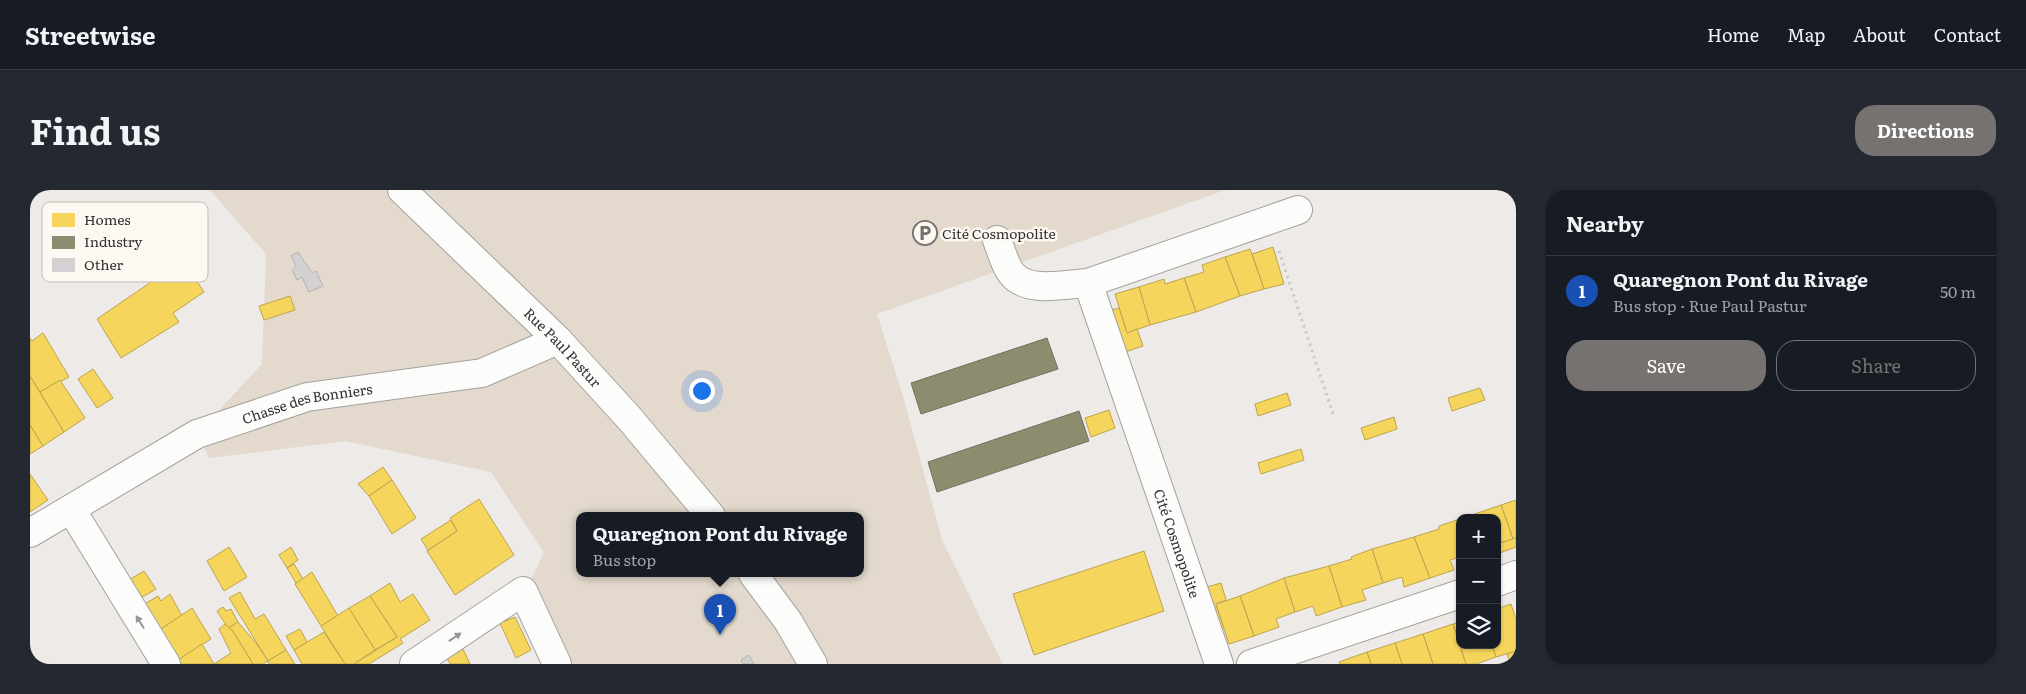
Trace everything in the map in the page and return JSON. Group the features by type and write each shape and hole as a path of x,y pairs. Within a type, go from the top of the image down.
{"street":[{"name":"Rue Paul Pastur","path":"402,190 558,340 630,419 708,512"},
{"path":"997,240 1010,272 1025,283 1041,286 1088,283 1298,210"},
{"name":"Cité Cosmopolite","path":"1088,283 1219,664"},
{"name":"Chasse des Bonniers","path":"30,533 197,434 307,397 482,373 558,340"},
{"path":"70,509 166,664"},
{"path":"1501,581 1516,575"},
{"path":"755,577 788,621 813,664"},
{"path":"414,664 523,591 557,664"},
{"path":"1251,664 1456,595"}],"path":[{"path":"1269,221 1333,414"}],"shaded area":[{"path":"210,190 1225,190 877,314 903,396 942,540 1003,664 571,664 528,585 544,553 491,472 345,441 209,458 197,434 262,364 266,254"}],"building: Homes":[{"path":"1273,247 1284,284 1264,289 1252,254"},
{"path":"1250,249 1264,289 1240,296 1225,257"},
{"path":"1225,257 1240,296 1196,312 1184,278 1204,272 1202,265"},
{"path":"1184,278 1196,312 1150,325 1139,287 1164,279 1165,284"},
{"path":"151,282 197,282 204,292 173,313 179,322 121,358 97,319"},
{"path":"1139,287 1150,325 1127,333 1115,294"},
{"path":"290,296 295,310 264,320 259,306"},
{"path":"1119,308 1127,333 1137,329 1143,346 1122,353 1109,311"},
{"path":"43,333 69,377 40,392 30,376 30,338 32,341"},
{"path":"93,369 113,398 97,408 78,379"},
{"path":"30,376 64,432 43,446 30,425"},
{"path":"60,380 85,418 64,432 40,392"},
{"path":"1480,388 1485,400 1452,411 1448,398"},
{"path":"1287,393 1291,405 1258,416 1255,404"},
{"path":"1109,410 1115,428 1091,437 1085,418"},
{"path":"1394,417 1397,429 1365,440 1361,428"},
{"path":"30,425 43,446 30,454"},
{"path":"1301,449 1304,460 1261,474 1258,463"},
{"path":"383,467 392,480 369,496 358,484"},
{"path":"30,474 48,500 30,512"},
{"path":"392,480 416,518 392,534 369,496"},
{"path":"479,499 514,555 455,595 427,551 457,531 450,518"},
{"path":"1516,500 1516,538 1513,539 1501,505"},
{"path":"1501,505 1513,539 1501,543 1501,514 1475,514"},
{"path":"451,520 457,531 428,550 421,539"},
{"path":"1456,520 1456,558 1450,560 1454,570 1430,578 1414,537 1439,529 1439,526"},
{"path":"1414,537 1430,578 1404,587 1402,577 1383,583 1372,549"},
{"path":"1516,538 1516,547 1501,553 1501,543"},
{"path":"229,547 247,577 224,591 207,561"},
{"path":"291,547 298,560 287,568 279,555"},
{"path":"1372,549 1383,583 1362,590 1366,600 1342,607 1329,566 1352,559 1351,557"},
{"path":"1144,551 1164,611 1034,655 1013,594"},
{"path":"294,564 303,579 296,583 287,568"},
{"path":"1329,566 1342,607 1316,616 1313,606 1295,612 1284,578"},
{"path":"144,571 156,589 139,599 127,581"},
{"path":"312,572 338,616 321,626 295,584"},
{"path":"1284,578 1295,612 1276,619 1279,627 1254,636 1240,596"},
{"path":"390,583 400,602 413,594 430,620 400,639 403,643 369,664 354,664 397,637 370,596"},
{"path":"1221,583 1226,600 1216,604 1224,628 1214,631 1200,589"},
{"path":"240,592 255,619 264,614 286,650 268,661 229,598"},
{"path":"170,594 182,616 158,631 143,605 158,596 161,601"},
{"path":"370,596 397,637 375,650 349,608"},
{"path":"1240,596 1254,636 1229,644 1216,604"},
{"path":"1511,604 1516,619 1516,651 1496,657 1493,649 1501,649 1501,608"},
{"path":"223,607 226,611 231,609 238,622 228,628 217,611"},
{"path":"192,608 211,639 178,660 158,631"},
{"path":"349,608 375,650 354,664 345,664 321,626"},
{"path":"515,617 531,650 516,658 500,623"},
{"path":"238,622 268,661 263,664 253,664 232,630 228,628"},
{"path":"225,624 232,630 253,664 214,664 231,653 219,629"},
{"path":"1453,624 1456,633 1456,649 1461,649 1466,664 1433,664 1423,634"},
{"path":"300,629 307,642 294,650 286,636"},
{"path":"324,632 345,664 302,664 294,650"},
{"path":"1423,634 1433,664 1402,664 1395,643"},
{"path":"1395,643 1402,664 1371,664 1367,652"},
{"path":"202,644 214,664 180,664 178,660"},
{"path":"463,649 470,664 450,664 447,658"},
{"path":"1461,649 1493,649 1496,657 1476,664 1466,664"},
{"path":"286,650 295,664 269,664 268,661"},
{"path":"1516,651 1516,663 1511,664 1507,654"},
{"path":"1367,652 1371,664 1340,664 1339,662"}],"building: Industry":[{"path":"1047,338 1058,369 921,414 911,383"},
{"path":"1079,411 1089,441 937,492 928,462"}],"building: Other":[{"path":"298,252 312,273 316,271 323,286 309,292 302,277 297,280 292,270 296,266 291,256"},
{"path":"749,655 754,664 743,664 741,660"}],"place":[{"name":"Cité Cosmopolite","path":"925,233"},
{"name":"Quaregnon Pont du Rivage","path":"720,635"}]}
